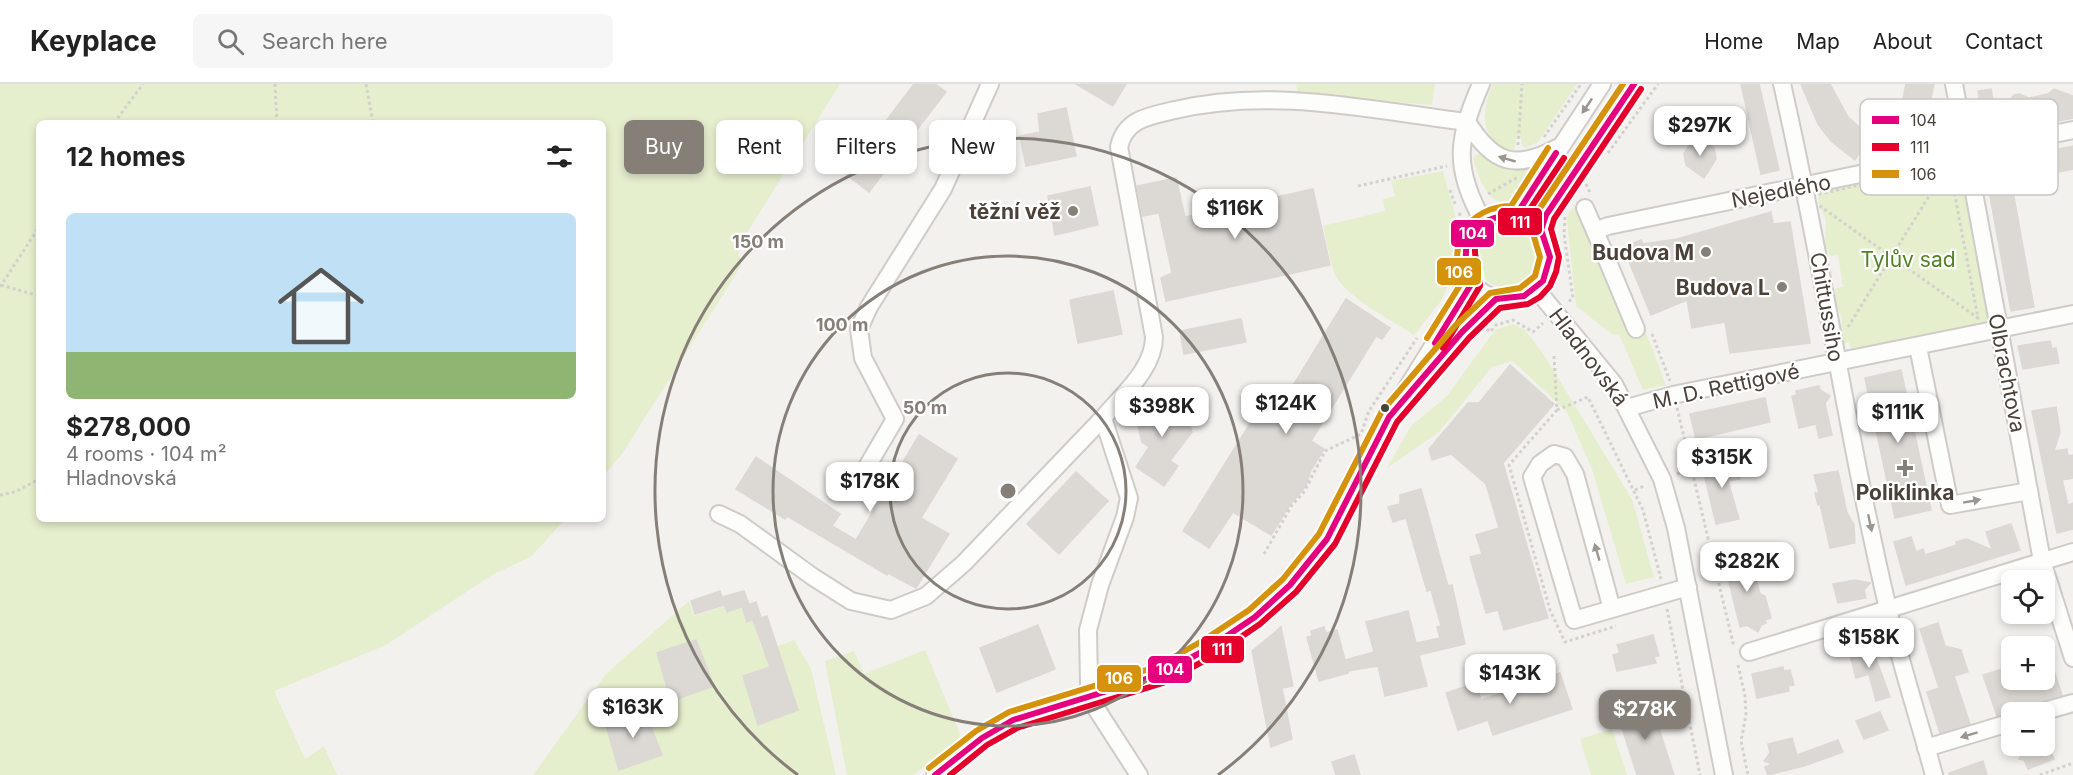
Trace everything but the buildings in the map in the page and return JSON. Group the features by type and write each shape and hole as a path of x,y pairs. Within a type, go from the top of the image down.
{"street":[{"path":"861,477 895,418 863,358 859,329 869,307 940,194 990,84"},
{"path":"1481,84 1467,122 1462,146 1461,168 1473,202 1483,221"},
{"path":"1516,214 1602,84"},
{"path":"1541,230 1554,200 1634,84"},
{"name":"Chittussiho","path":"1782,84 1806,192 1836,355 1888,610 1934,775"},
{"name":"Olbrachtova","path":"1953,84 1956,99"},
{"path":"719,514 740,524 813,577 851,601 891,610 926,596 964,563 1102,418 1139,375 1154,350 1154,338 1119,147 1122,135 1129,125 1160,113 1211,101 1272,91 1334,104 1467,122 1489,150 1502,159 1521,156 1532,160 1560,147"},
{"name":"Nejedlého","path":"2058,134 2073,130"},
{"name":"Nejedlého","path":"1595,231 1608,226 1806,192 1860,180"},
{"name":"Olbrachtova","path":"1974,195 2042,561 2073,658"},
{"path":"1589,205 1595,231 1642,327"},
{"path":"1516,214 1541,230 1547,239 1551,260 1544,280 1537,290 1514,300 1496,299 1483,293 1472,283 1467,273 1464,250 1468,239 1483,221 1498,215 1516,214"},
{"path":"935,775 982,738 1012,720 1129,686 1169,670 1234,632 1273,601 1308,564 1327,538 1389,417 1472,283"},
{"name":"Hladnovská","path":"1537,290 1614,384 1662,479 1676,528 1724,775"},
{"path":"1389,417 1462,332 1496,299"},
{"name":"M. D. Rettigové","path":"1627,408 1836,355 1918,346 2073,314"},
{"path":"1918,346 1950,505 2029,491"},
{"path":"1102,418 1129,498 1125,517 1100,585 1088,630 1092,695 1108,729 1139,775"},
{"path":"1612,609 1575,474 1565,457 1554,454 1540,464 1532,477 1574,620 1612,609 1688,587"},
{"path":"1749,652 2073,552"},
{"path":"2055,708 2073,703"},
{"path":"1926,748 2001,725"}],"path":[{"path":"116,120 143,84"},
{"path":"275,84 277,120"},
{"path":"366,84 372,120"},
{"path":"1450,288 1463,225 1458,211 1518,177 1521,156 1518,150 1522,84"},
{"path":"1538,144 1581,84"},
{"path":"1608,153 1658,84"},
{"path":"1358,186 1447,166"},
{"path":"1806,192 1860,181"},
{"path":"1586,184 1589,205"},
{"path":"1806,192 1893,258 1978,318 1955,195"},
{"path":"1836,355 1931,195"},
{"path":"36,232 1,286 36,295"},
{"path":"1642,327 1673,395 1692,468 1745,696 1746,715 1741,741 1748,775"},
{"path":"1264,555 1292,505 1304,492 1325,451 1360,434 1369,411 1408,350 1422,333"},
{"path":"1557,410 1588,397 1617,452"},
{"path":"1677,474 1692,468"},
{"path":"0,495 15,492 36,481"},
{"path":"1634,491 1644,486"},
{"path":"2040,775 2073,763"}],"green space":[{"path":"0,84 840,84 817,120 815,120 815,124 803,143 803,120 716,120 716,174 784,174 738,247 741,266 622,454 606,473 606,120 36,120 36,522 562,522 532,556 492,575 386,645 274,691 305,759 324,746 337,775 0,775"},
{"path":"1296,84 1435,84 1432,105 1298,94"},
{"path":"1493,84 1577,84 1538,142 1526,148 1522,146 1521,138 1517,137 1513,153 1494,141 1486,124 1486,105"},
{"path":"1477,154 1510,170 1537,168 1517,195 1509,201 1500,202 1486,190 1479,177 1473,159"},
{"path":"1443,171 1459,229 1448,285 1441,301 1414,335 1360,301 1342,284 1332,264 1323,226 1385,211 1383,199 1395,196 1391,181"},
{"name":"Tylův sad","path":"1860,184 1860,195 1966,195 1990,320 1988,325 1852,350 1848,341 1844,345 1840,337 1842,318 1833,296 1836,288 1843,287 1838,255 1830,256 1826,248 1826,224 1819,204 1820,192"},
{"path":"1577,205 1634,337 1646,333 1666,385 1643,390 1619,334 1613,335 1576,306 1567,221 1569,212"},
{"path":"1507,226 1529,235 1538,257 1529,279 1507,288 1485,279 1476,257 1485,235"},
{"path":"1513,324 1525,330 1544,355 1632,499 1654,577 1626,584 1592,469 1567,412 1513,361 1492,367 1439,432 1387,468 1411,426 1447,396 1495,330"},
{"path":"689,601 694,616 724,606 726,613 741,608 747,623 753,621 763,652 794,640 811,669 836,775 533,775 606,674"},
{"path":"925,650 962,739 913,775 847,775 825,661 854,651 864,674"},
{"path":"1612,729 1627,775 1591,775 1580,739"}],"transit line":[{"name":"106","path":"929,768 976,731 1009,712 1156,667 1204,640 1249,610 1283,579 1319,534 1382,411 1455,326 1490,293 1520,288 1535,276 1540,257 1532,230 1538,211 1623,84"},
{"name":"104","path":"935,775 982,738 1013,720 1159,675 1209,648 1255,617 1290,585 1327,539 1389,417 1462,332 1496,299 1524,296 1543,281 1550,257 1541,230 1546,215 1634,84"},
{"name":"111","path":"950,775 987,745 1017,728 1163,683 1213,656 1260,624 1296,592 1335,544 1397,422 1469,338 1500,308 1528,304 1540,297 1550,286 1559,257 1551,229 1554,219 1641,89"},
{"name":"106","path":"1427,338 1462,282 1457,254 1465,230 1483,213 1511,206 1548,148"},
{"name":"104","path":"1435,343 1472,283 1467,269 1466,256 1467,244 1472,234 1488,220 1516,215 1556,153"},
{"name":"111","path":"1443,348 1480,286 1475,254 1478,239 1484,232 1494,227 1522,221 1564,158"}],"place":[{"name":"těžní věž","path":"1073,211"},
{"name":"Budova M","path":"1706,252"},
{"name":"Budova L","path":"1782,287"},
{"name":"Poliklinka","path":"1905,468"}]}
